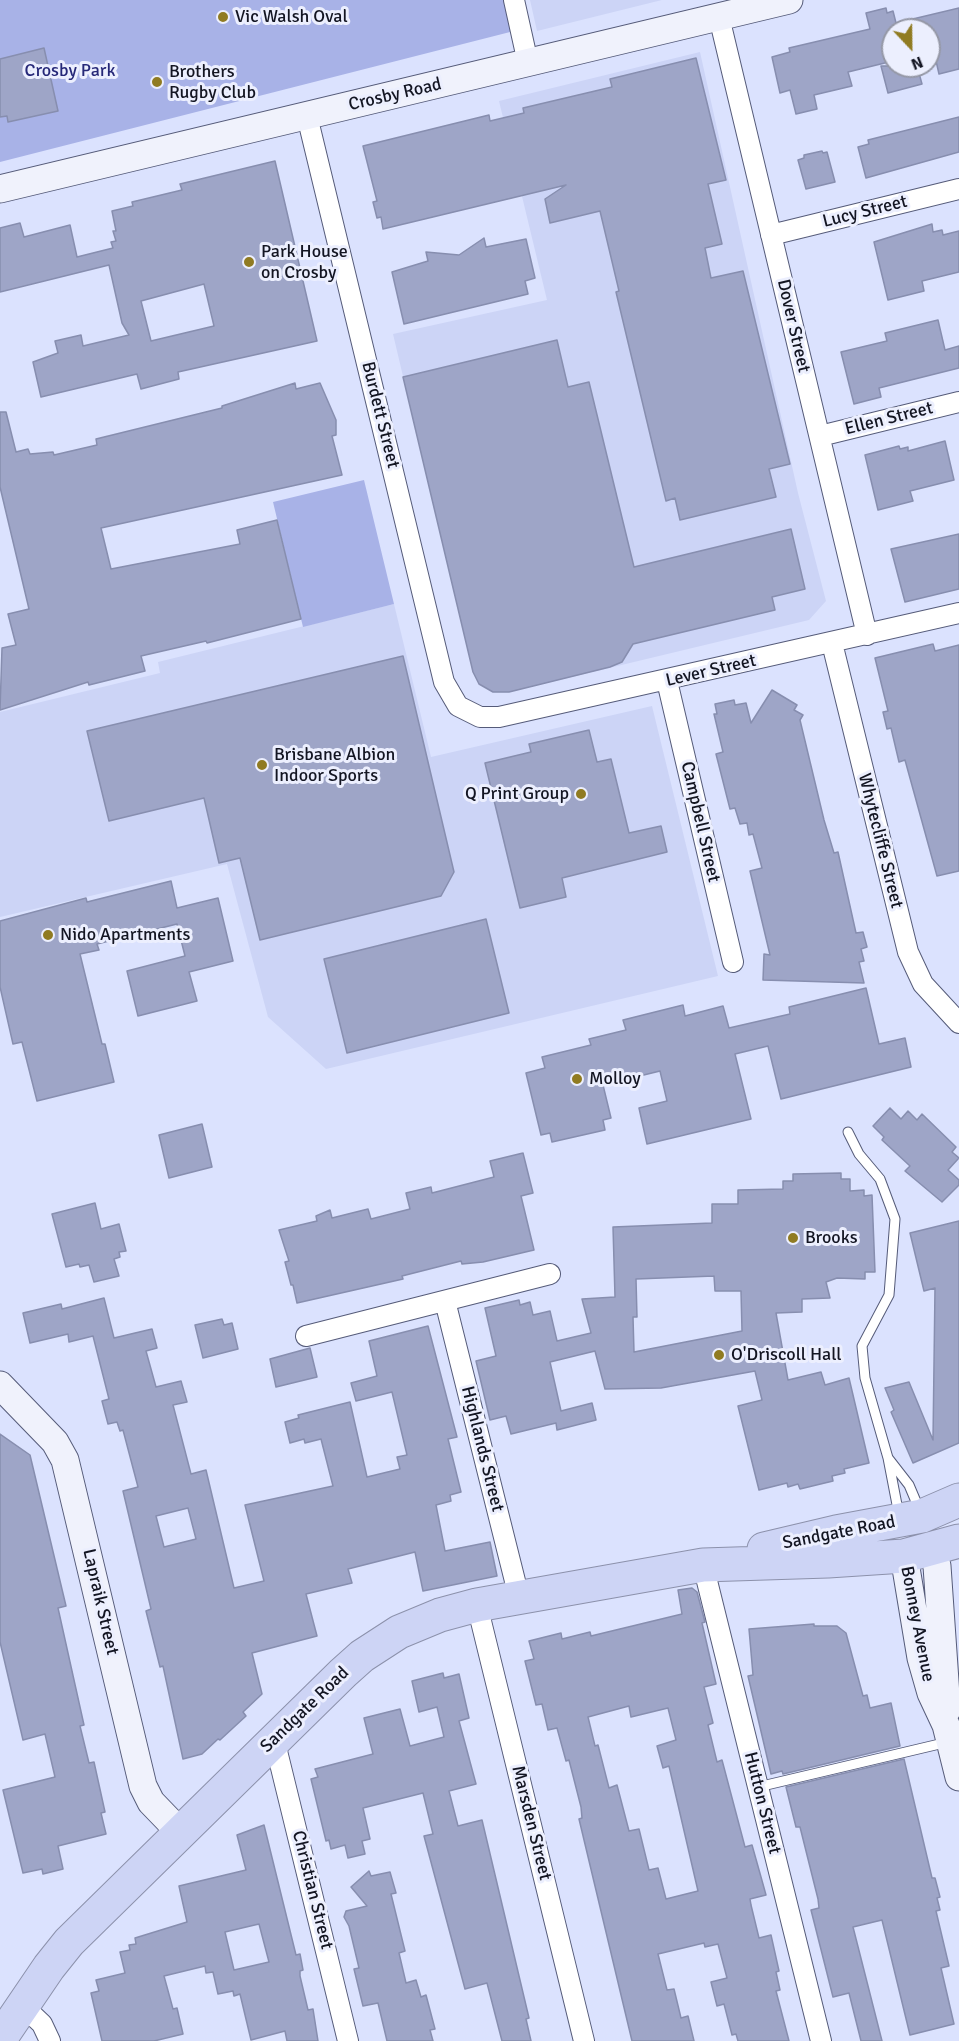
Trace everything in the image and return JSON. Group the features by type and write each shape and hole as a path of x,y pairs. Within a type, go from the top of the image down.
{"highway":[{"name":"Sandgate Road","path":"0,2039 69,1942 179,1831 343,1674 382,1642 418,1623 477,1605 710,1563 802,1539 911,1519 959,1500"},
{"path":"911,1519 932,1549"},
{"name":"Sandgate Road","path":"710,1563 828,1562 932,1549"}],"street":[{"path":"514,0 528,63"},
{"name":"Crosby Road","path":"0,189 789,0"},
{"name":"Dover Street","path":"719,17 867,635"},
{"name":"Burdett Street","path":"307,116 444,682 453,702 463,710"},
{"name":"Lucy Street","path":"771,235 959,189"},
{"name":"Ellen Street","path":"819,436 959,402"},
{"name":"Lever Street","path":"463,710 480,717 499,717 667,681 959,613"},
{"name":"Whytecliffe Street","path":"832,643 908,952 923,984 959,1023"},
{"name":"Campbell Street","path":"667,681 733,962"},
{"path":"306,1336 550,1274"},
{"name":"Highlands Street","path":"445,1301 519,1598"},
{"name":"Lapraik Street","path":"0,1385 61,1451 77,1504 144,1786 151,1802 179,1831"},
{"name":"Bonney Avenue","path":"932,1549 937,1566 948,1733 959,1777"},
{"name":"Hutton Street","path":"710,1563 758,1787 821,2041"},
{"name":"Marsden Street","path":"477,1605 585,2041"},
{"name":"Christian Street","path":"274,1740 348,2041"},
{"path":"23,2006 42,2024 50,2041"}],"lane":[{"path":"848,1132 859,1154 880,1179 895,1219 889,1295 862,1346 865,1378 888,1458 911,1519"},
{"path":"888,1458 909,1485 911,1519"},
{"path":"758,1787 948,1733"}],"shaded area":[{"path":"530,0 662,0 537,31"},
{"path":"700,52 798,493 826,601 809,620 509,692 493,692 479,684 473,672 393,334 547,300 499,101"},
{"path":"394,604 431,757 652,706 718,976 326,1069 268,1017 227,864 0,917 0,712 160,673 158,662"}],"green space":[{"name":"Brothers Rugby Club","path":"0,0 506,0 514,31 0,162"},
{"path":"364,480 394,604 303,627 273,502"}],"building":[{"path":"886,8 887,13 893,11 895,18 881,18 881,64 848,72 852,86 814,95 817,109 796,114 790,90 780,93 772,57 790,52 789,48 870,29 866,13"},
{"path":"959,8 959,69 941,74 941,18 917,18"},
{"path":"44,48 58,111 8,122 7,116 0,117 0,59"},
{"path":"696,58 726,180 708,184 722,244 705,248 711,278 743,271 790,464 769,469 776,497 680,520 675,498 666,501 616,292 619,291 600,211 550,223 545,199 566,185 383,229 381,217 377,218 373,202 377,201 363,146 489,115 490,121 524,113 523,108 612,87 610,79"},
{"path":"884,78 920,78 922,84 888,93"},
{"path":"959,117 959,152 866,178 858,147 869,144 868,140"},
{"path":"827,152 835,182 806,189 798,160 804,158 804,155"},
{"path":"275,161 317,341 178,372 179,379 141,389 137,374 41,397 33,362 58,353 55,341 81,335 83,346 129,335 122,323 109,265 0,292 0,228 20,223 24,237 70,225 77,257 113,248 111,242 116,241 113,231 116,231 112,211 133,206 132,202 182,190 180,184","holes":["204,284 214,326 151,341 141,301"]},
{"path":"932,224 933,232 942,230 943,235 959,231 959,272 922,281 924,291 888,300 874,242"},
{"path":"484,238 486,247 526,239 535,278 525,281 528,294 404,324 392,272 428,261 426,252 459,255"},
{"path":"938,320 945,350 959,346 959,368 879,388 881,397 854,404 841,352 887,341 885,333"},
{"path":"557,340 568,387 589,382 634,567 791,529 805,589 772,597 775,610 633,644 622,662 610,667 509,692 493,692 479,684 473,672 403,377"},
{"path":"295,383 296,389 320,383 336,420 336,435 332,436 342,475 101,528 111,569 240,544 237,530 277,520 301,619 207,643 206,641 141,656 145,671 89,685 88,682 0,710 2,648 16,645 8,614 29,609 0,487 0,412 6,412 16,452 28,449 30,454 53,452 54,455 97,445 96,439 222,408 222,406"},
{"path":"945,441 954,480 910,491 913,501 878,510 865,455 899,446 900,449 908,447 908,451"},
{"path":"959,534 959,589 905,602 891,549"},
{"path":"933,644 935,651 959,645 959,871 937,876 905,760 899,762 891,728 887,729 883,712 888,711 875,658"},
{"name":"Brisbane Albion Indoor Sports","path":"403,656 454,872 441,896 260,940 240,858 219,863 204,798 109,821 87,731"},
{"path":"772,690 797,705 794,710 803,715 800,720 824,820 834,853 838,852 856,933 863,932 867,947 861,949 864,961 859,962 864,983 763,980 764,954 770,955 750,871 762,868 753,834 749,835 747,823 740,824 735,808 730,809 716,754 723,752 714,714 717,714 715,704 734,700 735,705 746,703 751,723"},
{"name":"Q Print Group","path":"589,730 597,762 611,759 629,833 661,826 667,852 562,878 566,897 520,908 485,763 531,752 529,744"},
{"path":"171,881 177,908 218,898 233,961 189,972 197,1001 138,1016 127,971 185,956 177,924 97,944 99,950 80,954 102,1044 105,1044 114,1082 37,1101 22,1042 13,1044 0,987 0,921 86,898 87,902"},
{"path":"486,919 509,1013 347,1053 324,959"},
{"name":"Molloy","path":"866,988 879,1044 905,1038 911,1067 781,1099 768,1046 735,1054 751,1119 647,1144 639,1108 667,1101 660,1071 603,1085 611,1118 603,1120 605,1130 552,1142 550,1133 541,1135 526,1073 545,1068 542,1057 591,1045 589,1039 626,1030 623,1020 683,1005 685,1016 723,1006 729,1028 790,1014 789,1007"},
{"path":"890,1108 901,1119 908,1111 917,1120 922,1114 956,1147 952,1152 959,1158 948,1170 959,1180 959,1185 942,1202 905,1171 910,1166 882,1140 884,1137 873,1126"},
{"path":"202,1124 212,1167 169,1178 159,1135"},
{"path":"523,1153 533,1193 521,1196 534,1250 483,1262 462,1264 461,1261 402,1276 403,1279 297,1303 285,1262 289,1261 279,1230 317,1221 316,1216 330,1210 332,1218 368,1209 371,1219 410,1209 406,1193 431,1187 432,1193 494,1177 490,1161"},
{"path":"841,1173 841,1179 850,1179 850,1191 864,1190 864,1196 872,1195 875,1272 865,1272 865,1279 837,1278 826,1282 830,1298 802,1299 802,1312 776,1313 788,1380 821,1372 825,1385 849,1378 869,1463 844,1469 845,1473 832,1476 833,1481 800,1489 798,1484 788,1487 787,1483 759,1490 738,1406 762,1400 755,1371 661,1388 605,1389 595,1351 550,1362 561,1411 592,1403 596,1420 557,1430 556,1423 511,1434 506,1416 490,1420 476,1361 496,1356 485,1308 519,1300 520,1305 530,1302 533,1315 550,1311 557,1341 591,1333 582,1299 615,1297 613,1227 712,1223 712,1204 738,1204 738,1190 783,1189 783,1181 793,1181 793,1174","holes":["714,1276 715,1291 741,1291 742,1331 634,1352 633,1317 637,1317 636,1279"]},
{"path":"95,1203 101,1229 119,1224 126,1251 119,1252 120,1257 114,1259 119,1276 94,1282 89,1265 80,1267 79,1264 66,1267 52,1214"},
{"path":"959,1221 959,1443 913,1463 891,1412 894,1410 885,1388 909,1382 933,1440 935,1288 924,1291 910,1233"},
{"path":"104,1298 114,1338 152,1329 157,1348 146,1351 156,1387 181,1381 187,1402 173,1405 191,1474 206,1470 234,1588 264,1581 245,1505 333,1486 321,1439 305,1443 304,1439 290,1443 285,1422 299,1418 298,1415 350,1402 367,1477 400,1469 397,1457 407,1455 392,1392 356,1401 351,1383 377,1376 369,1341 428,1326 457,1437 448,1439 461,1492 450,1495 451,1501 436,1505 445,1551 490,1542 497,1576 423,1591 415,1552 348,1569 352,1583 306,1594 317,1636 252,1653 262,1694 243,1712 246,1716 220,1740 218,1739 202,1754 183,1759 163,1666 160,1667 146,1611 151,1609 123,1491 138,1487 123,1430 120,1431 117,1422 108,1424 102,1401 109,1399 93,1336 69,1342 68,1334 30,1343 23,1313 61,1304 62,1309","holes":["188,1508 196,1539 164,1547 156,1516"]},
{"path":"222,1319 224,1325 232,1323 238,1349 203,1358 195,1325"},
{"path":"310,1348 317,1377 276,1387 270,1359"},
{"path":"0,1434 30,1455 66,1606 58,1608 84,1725 80,1726 89,1763 94,1762 105,1812 101,1813 106,1834 58,1846 63,1869 43,1874 42,1869 23,1873 3,1790 55,1777 45,1734 23,1740 0,1642"},
{"path":"692,1588 697,1592 705,1622 702,1623 716,1684 704,1687 713,1723 708,1725 717,1762 722,1760 745,1847 752,1845 766,1895 750,1899 759,1938 771,1935 779,1971 776,1972 780,1990 776,1991 789,2041 738,2041 736,2034 732,2035 724,2004 717,2006 711,1982 727,1978 718,1944 705,1947 704,1943 658,1954 667,1990 674,1989 681,2018 688,2016 694,2041 632,2041 579,1819 582,1818 581,1807 569,1760 566,1761 557,1728 548,1730 542,1704 536,1705 525,1661 534,1659 529,1641 561,1633 562,1639 590,1632 591,1636 682,1614 678,1590","holes":["629,1706 631,1717 668,1708 676,1740 657,1746 663,1768 669,1766 698,1891 666,1899 658,1868 649,1870 639,1829 629,1831 617,1785 609,1788 588,1717"]},
{"path":"814,1624 814,1626 837,1626 846,1633 863,1696 867,1695 870,1708 891,1703 900,1746 783,1774 782,1771 771,1774 748,1676 753,1675 749,1629"},
{"path":"443,1673 444,1678 459,1674 469,1718 459,1721 476,1784 449,1791 458,1826 482,1820 529,2018 526,2019 531,2041 502,2041 487,1983 465,1989 424,1836 433,1834 423,1793 363,1808 370,1839 362,1841 365,1854 348,1858 345,1845 331,1849 329,1840 326,1841 311,1779 318,1777 315,1769 373,1754 364,1718 400,1709 410,1746 444,1737 437,1707 419,1712 412,1681"},
{"path":"904,1759 932,1878 935,1878 940,1897 937,1898 940,1910 936,1911 949,1966 941,1968 954,2024 910,2035 882,1920 853,1927 882,2041 861,2041 849,1993 833,1997 811,1910 819,1908 818,1899 800,1827 796,1827 786,1787"},
{"path":"264,1825 296,1955 300,1954 303,1970 300,1971 300,1976 308,2010 313,2009 318,2041 287,2041 285,2031 251,2040 240,1994 234,1996 233,1991 218,1994 213,1972 206,1973 205,1966 164,1976 173,2009 177,2008 183,2034 154,2041 102,2041 91,1993 99,1991 96,1980 125,1973 120,1952 130,1950 129,1945 136,1944 135,1938 187,1922 179,1886 246,1870 237,1835","holes":["259,1924 269,1962 234,1970 225,1932"]},
{"path":"369,1871 371,1876 390,1872 396,1893 391,1894 405,1951 399,1953 406,1983 416,1980 421,1997 426,1995 435,2029 430,2030 433,2041 387,2041 378,2003 363,2006 354,1969 359,1968 349,1926 344,1917 346,1911 367,1906 351,1887"}],"place":[{"name":"Vic Walsh Oval","path":"223,17"},
{"name":"Brothers Rugby Club","path":"157,82"},
{"name":"Park House on Crosby","path":"249,262"},
{"name":"Brisbane Albion Indoor Sports","path":"262,765"},
{"name":"Q Print Group","path":"581,794"},
{"name":"Nido Apartments","path":"48,935"},
{"name":"Molloy","path":"577,1079"},
{"name":"Brooks","path":"793,1238"},
{"name":"O'Driscoll Hall","path":"719,1355"}],"park label":[{"name":"Crosby Park","path":"70,71"}]}
